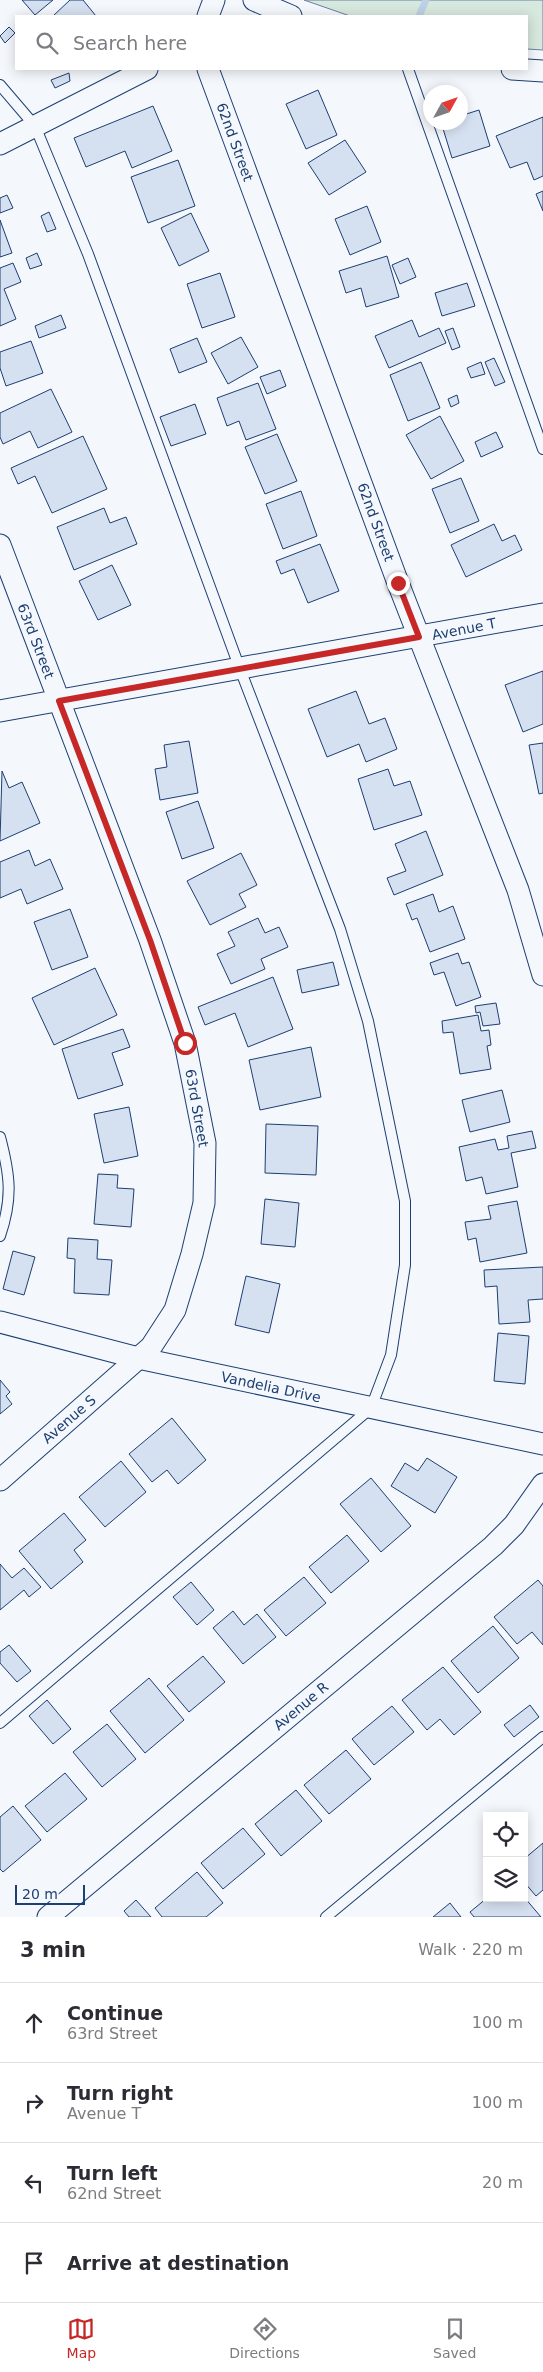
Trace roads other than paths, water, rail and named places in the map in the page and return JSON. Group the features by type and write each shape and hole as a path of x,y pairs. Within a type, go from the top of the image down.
{"street":[{"path":"208,15 214,0"},
{"path":"254,0 289,15"},
{"path":"0,144 145,70"},
{"name":"62nd Street","path":"208,70 419,637 518,890 543,975"},
{"path":"528,70 543,71"},
{"name":"63rd Street","path":"0,545 150,940 185,1043 205,1143 204,1203 175,1310 151,1347 138,1358"},
{"name":"Avenue T","path":"0,712 543,614"},
{"name":"Vandelia Drive","path":"0,1322 138,1358 543,1444"},
{"name":"Avenue S","path":"0,1480 138,1358"},
{"name":"Avenue R","path":"48,1917 493,1546 514,1525 543,1484"}],"lane":[{"path":"408,70 543,449"},
{"path":"0,85 35,126 88,254 240,669 340,929 368,1020 405,1201 405,1265 391,1354 371,1408 0,1723"},
{"path":"0,1137 9,1172 10,1205 0,1236"},
{"path":"326,1917 543,1737"}],"waterway":[{"path":"419,15 426,0"}]}
